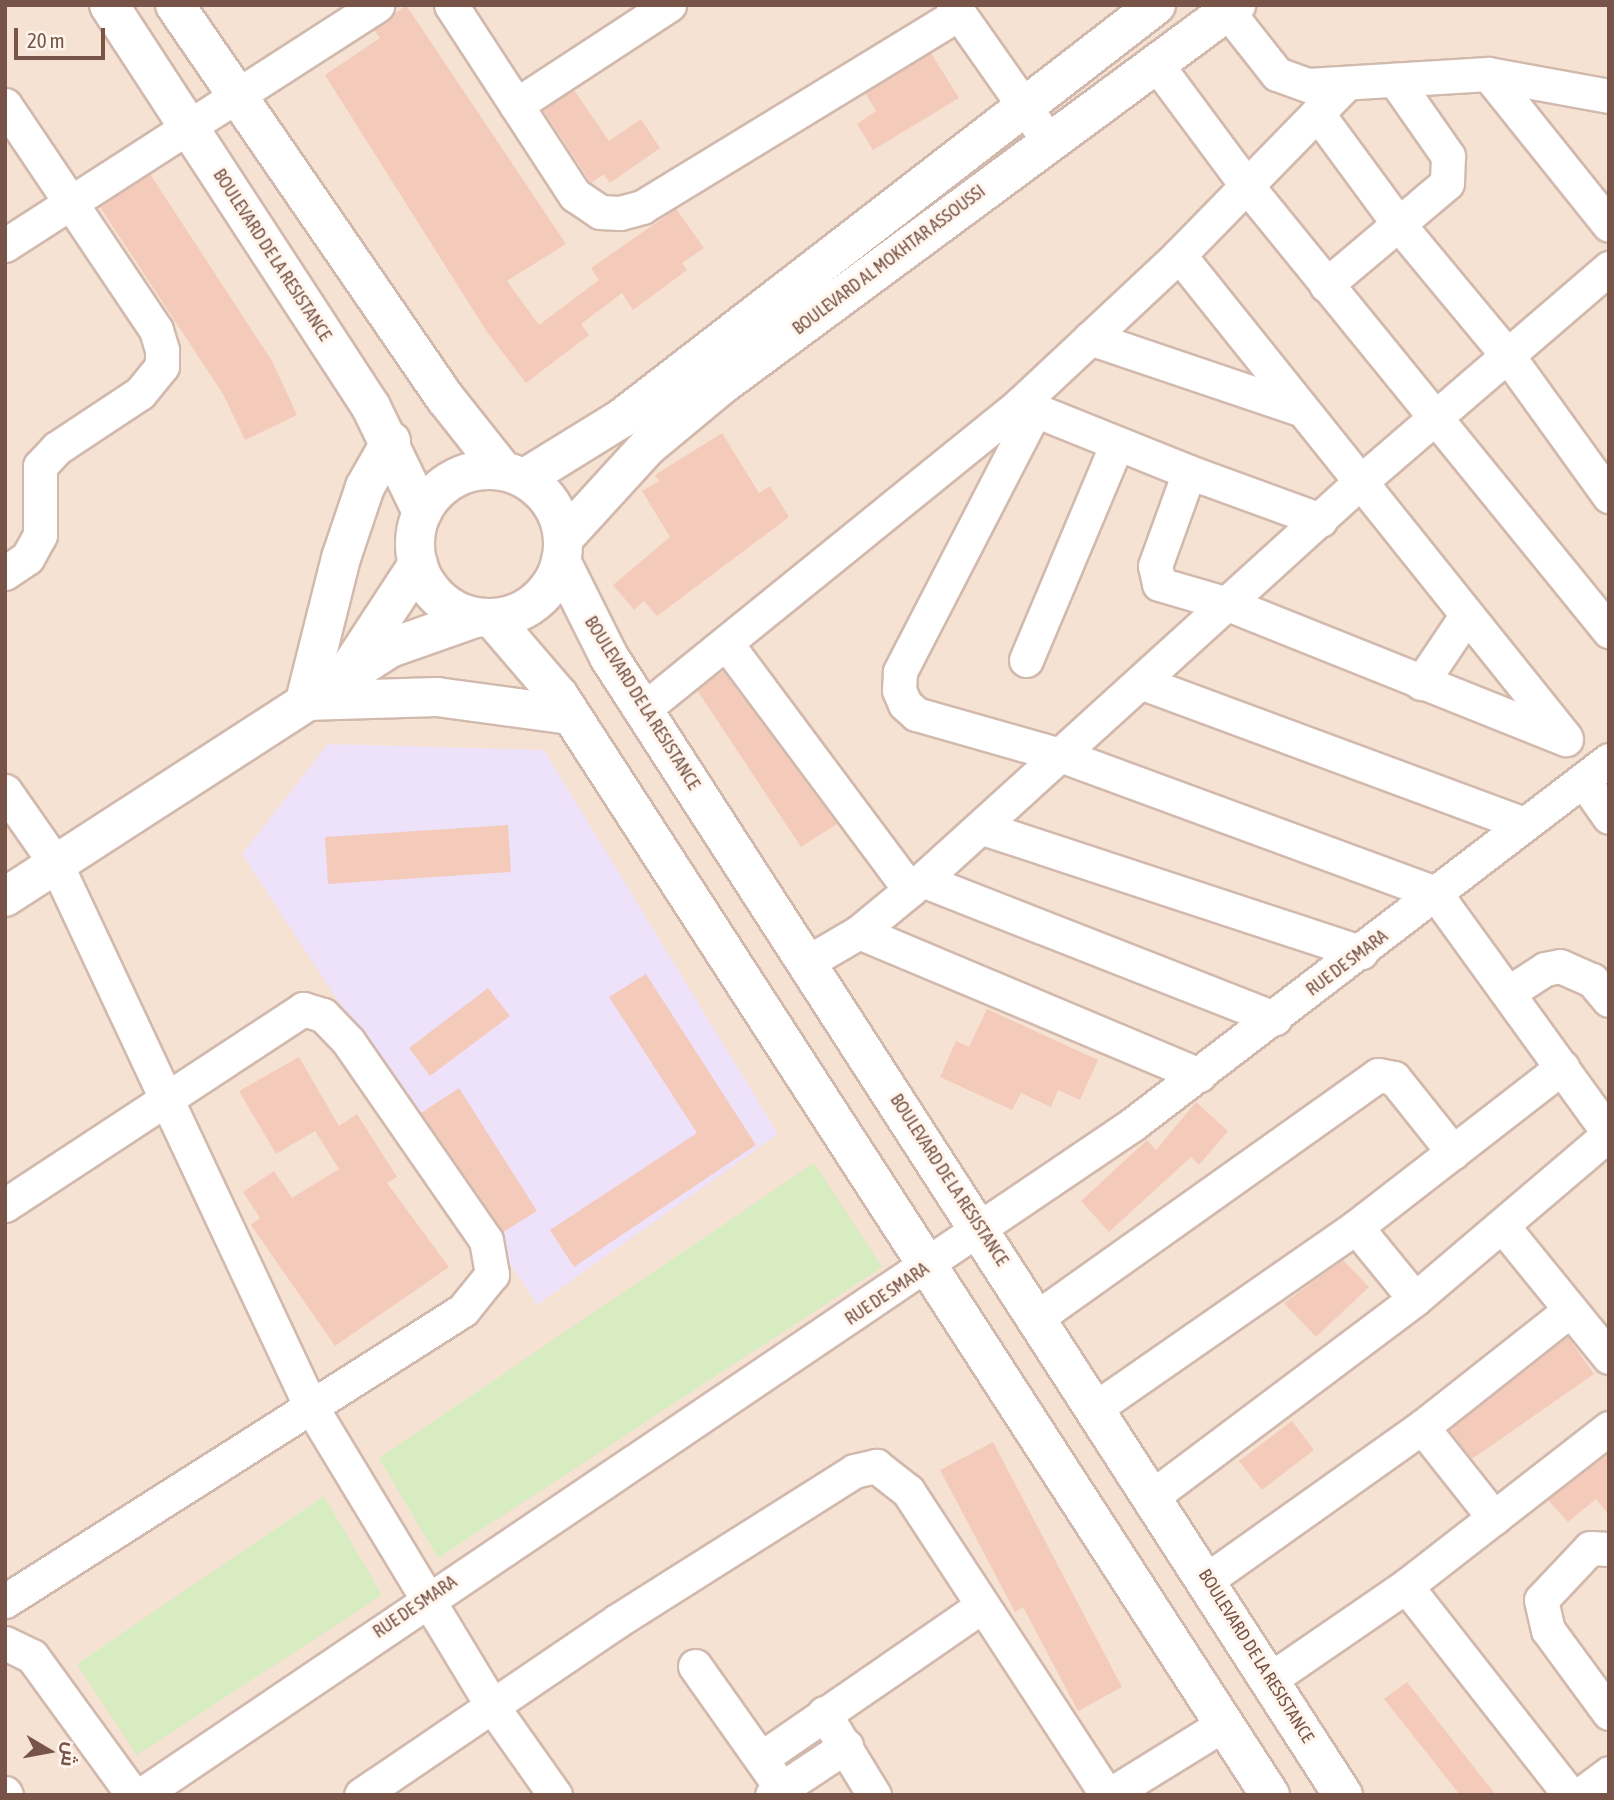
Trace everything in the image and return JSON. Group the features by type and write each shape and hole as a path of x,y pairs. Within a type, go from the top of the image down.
{"main road":[{"name":"BOULEVARD DE LA RESISTANCE","path":"108,5 391,441 422,513"},
{"path":"5,897 390,648 537,602 562,550 546,495 514,474 453,408 175,5"},
{"path":"1156,5 622,418 514,474 455,477 422,513 415,547 418,564 438,599 484,618 570,715 930,1266 1270,1795"},
{"name":"BOULEVARD AL MOKHTAR ASSOUSSI","path":"562,550 648,446 1048,140 1157,65 1232,8"},
{"path":"305,701 341,558 365,487 391,441"},
{"name":"BOULEVARD DE LA RESISTANCE","path":"562,550 609,657 645,708 806,962 982,1228 1272,1678 1343,1795"},
{"path":"345,676 418,564"},
{"path":"305,701 437,696 570,715"}],"street":[{"path":"451,5 575,195 600,212 620,213 642,207 956,9 1048,140"},
{"path":"516,105 669,5"},
{"path":"5,245 369,7"},
{"path":"1232,8 1277,74 1308,85 1488,74 1609,96"},
{"path":"1157,65 1247,186 1326,285 1609,631"},
{"path":"1488,74 1609,225"},
{"path":"1326,285 1400,226 1447,183 1451,167 1395,79"},
{"path":"645,708 1027,407 1090,338 1180,255 1346,84"},
{"path":"5,105 156,330 162,366 140,393 57,448 40,466 40,535 27,558 5,573"},
{"path":"1317,113 1400,226 1508,355 1609,496"},
{"path":"1180,255 1359,483 1566,739 1595,770 1609,817"},
{"path":"806,962 859,932 983,828 1359,483 1609,268"},
{"path":"1090,338 1300,409"},
{"path":"1027,407 1189,472 1320,520"},
{"path":"1027,407 900,672 899,691 916,714 1063,756 1435,892 1609,1133 1504,1228 1415,1299 1154,1495"},
{"path":"1026,660 1117,443"},
{"path":"1189,472 1155,575 1159,584 1228,604 1566,739"},
{"path":"1421,683 1466,615"},
{"path":"726,643 916,885 1275,1018"},
{"path":"1143,683 1522,823"},
{"name":"RUE DE SMARA","path":"141,1795 427,1599 930,1266 1275,1018 1361,953 1522,823 1595,770"},
{"path":"5,791 56,864 163,1099 310,1405 492,1706 555,1795"},
{"path":"983,828 1361,953"},
{"path":"859,932 1199,1074"},
{"path":"1508,993 1545,969 1560,966 1592,980 1609,1000"},
{"path":"5,1205 303,1009 323,1015 348,1041 486,1240 492,1274 482,1293 5,1601"},
{"path":"1097,1407 1356,1227 1562,1067"},
{"path":"1039,1317 1378,1076 1394,1078 1453,1152"},
{"path":"1356,1227 1415,1299"},
{"path":"1504,1228 1609,1357"},
{"path":"1208,1579 1423,1427 1570,1310"},
{"path":"1423,1427 1494,1518"},
{"path":"1272,1678 1406,1586 1609,1428"},
{"path":"361,1795 492,1706 854,1471 876,1466 908,1491 1108,1795 1224,1724"},
{"path":"1609,1549 1590,1548 1541,1600 1548,1630 1609,1713"},
{"path":"1406,1586 1570,1795"},
{"path":"762,1757 982,1606"},
{"path":"5,1643 32,1656 132,1795"},
{"path":"695,1666 762,1757 777,1792 846,1746"},
{"path":"824,1713 874,1795"},
{"path":"1580,1795 1609,1773"}],"shaded area":[{"path":"5,5 1609,5 1609,1795 5,1795"},
{"path":"328,744 544,750 778,1134 537,1305 242,854"}],"green space":[{"path":"814,1163 882,1267 438,1558 379,1458"},
{"path":"324,1496 382,1595 137,1755 77,1664"}],"building":[{"path":"406,5 566,244 507,281 539,325 599,280 591,268 676,209 704,248 682,263 687,270 633,310 622,293 581,324 589,335 526,383 487,332 325,75 380,38 374,30"},
{"path":"931,53 959,98 873,150 857,124 876,111 865,93"},
{"path":"574,90 609,141 641,119 660,148 610,183 604,174 591,183 543,110"},
{"path":"150,174 272,361 297,415 245,440 223,394 100,207"},
{"path":"722,433 759,493 770,486 789,517 657,616 644,601 634,610 613,585 670,537 642,491 659,481 655,475"},
{"path":"723,671 837,824 801,847 697,690"},
{"path":"508,825 511,872 328,884 325,837"},
{"path":"646,974 756,1145 574,1267 550,1230 697,1133 609,997"},
{"path":"488,988 510,1016 430,1076 409,1048"},
{"path":"987,1009 1098,1060 1080,1100 1058,1090 1051,1107 1021,1093 1012,1110 940,1077 956,1041 969,1047"},
{"path":"299,1057 339,1126 357,1114 397,1177 387,1183 449,1267 335,1346 251,1225 260,1218 243,1192 274,1171 292,1198 339,1169 315,1131 276,1154 239,1091"},
{"path":"459,1088 537,1211 503,1232 421,1113"},
{"path":"1196,1102 1228,1131 1199,1165 1191,1157 1109,1232 1081,1201 1147,1140 1156,1150"},
{"path":"1343,1260 1369,1287 1316,1337 1284,1303"},
{"path":"1568,1337 1594,1374 1472,1459 1449,1430"},
{"path":"1292,1421 1314,1450 1262,1490 1239,1461"},
{"path":"993,1442 1122,1687 1078,1711 1023,1607 1015,1612 940,1470"},
{"path":"1609,1453 1609,1515 1596,1499 1568,1522 1548,1500"},
{"path":"1407,1682 1496,1795 1460,1795 1384,1699"}]}
